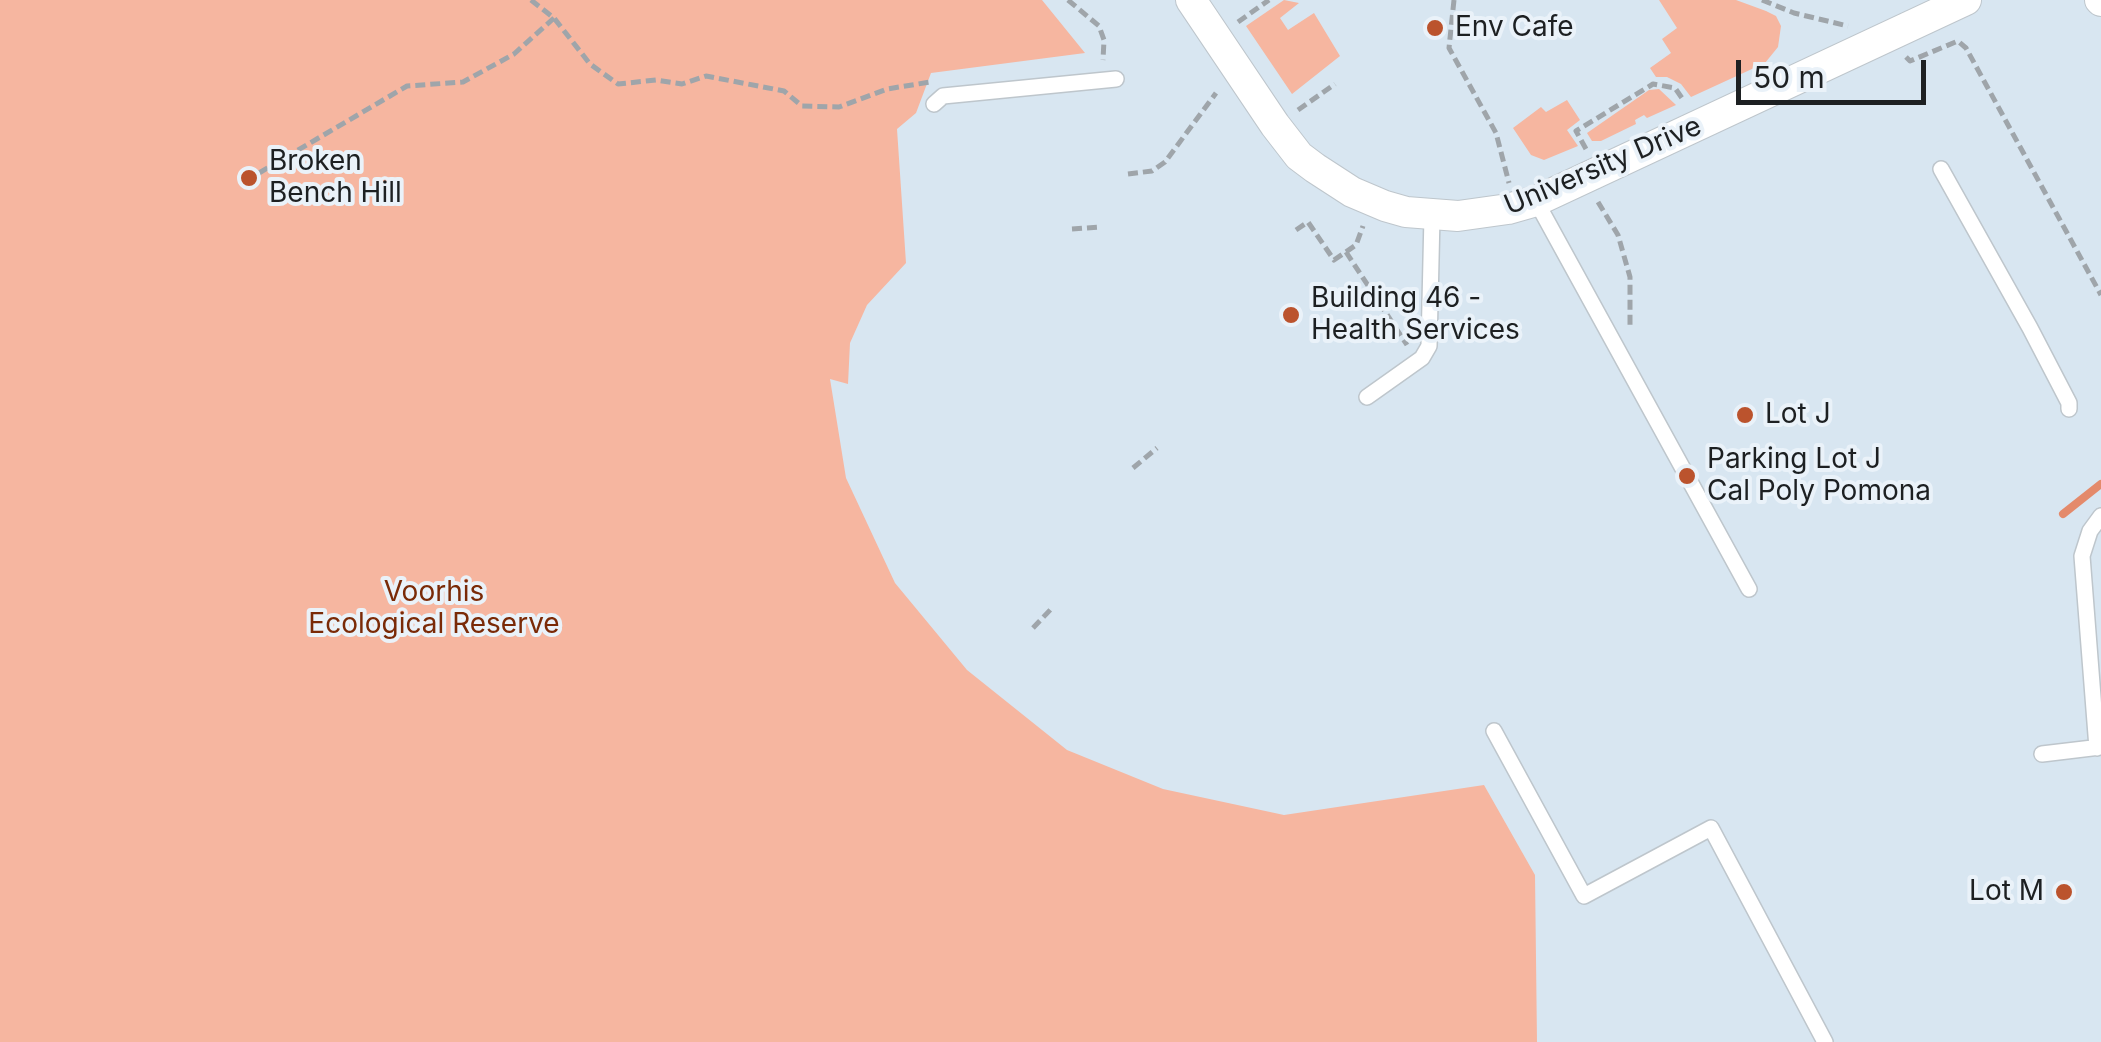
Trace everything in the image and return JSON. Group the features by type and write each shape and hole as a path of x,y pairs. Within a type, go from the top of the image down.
{"street":[{"name":"University Drive","path":"1191,0 1299,156 1334,182 1370,200 1432,216 1484,214 1536,200 1961,1"}],"lane":[{"path":"938,100 1108,79"},
{"path":"1941,169 2030,328 2069,402 2068,409"},
{"path":"1536,200 1749,589"},
{"path":"1367,397 1422,358 1429,346 1432,216"},
{"path":"2042,754 2099,748 2082,556 2090,531 2101,516"},
{"path":"1494,731 1584,896 1711,828 1825,1042"}],"path":[{"path":"531,0 554,18 590,64 618,84 656,80 682,84 706,76 784,91 802,106 839,107 887,89 929,81 938,100"},
{"path":"1068,0 1099,26 1108,79"},
{"path":"1236,24 1269,0"},
{"path":"1454,0 1449,48 1496,133 1509,184"},
{"path":"1762,0 1794,13 1850,26"},
{"path":"259,174 408,86 463,82 514,54 554,18"},
{"path":"1906,57 1910,61 1958,41 1966,48 2101,295"},
{"path":"1296,112 1335,84"},
{"path":"1587,151 1576,131 1653,84 1674,88 1686,104"},
{"path":"1128,174 1152,171 1166,162 1216,93"},
{"path":"1597,199 1618,236 1630,277 1629,324"},
{"path":"1296,230 1308,222 1334,260 1356,245 1364,223"},
{"path":"1072,229 1100,227"},
{"path":"1346,252 1408,346 1422,358"},
{"path":"1133,468 1157,448"},
{"path":"1032,628 1052,608"}],"shaded area":[{"path":"0,0 2101,0 2101,1042 0,1042"}],"green space":[{"name":"Voorhis Ecological Reserve","path":"0,0 1042,0 1085,53 931,73 916,113 897,129 906,263 867,305 850,343 848,384 830,379 846,478 895,583 967,670 1067,750 1163,789 1284,815 1484,785 1535,875 1537,1042 0,1042"},
{"path":"1284,0 1299,3 1280,18 1288,30 1314,13 1340,56 1292,94 1246,26"},
{"path":"1659,0 1736,0 1766,11 1776,16 1781,26 1778,47 1765,63 1691,97 1681,84 1656,77 1650,68 1671,53 1662,39 1677,28"},
{"path":"1659,89 1676,105 1647,118 1644,115 1635,120 1636,124 1601,141 1592,141 1587,133 1649,90"},
{"path":"1567,100 1580,120 1567,130 1578,146 1544,160 1531,155 1513,128 1541,107 1546,112"}],"waterway":[{"path":"2063,514 2101,484"}],"place":[{"name":"Env Cafe","path":"1435,28"},
{"name":"Broken Bench Hill","path":"249,178"},
{"name":"Building 46 - Health Services","path":"1291,315"},
{"name":"Lot J","path":"1745,415"},
{"name":"Parking Lot J Cal Poly Pomona","path":"1687,476"},
{"name":"Lot M","path":"2064,892"}]}
